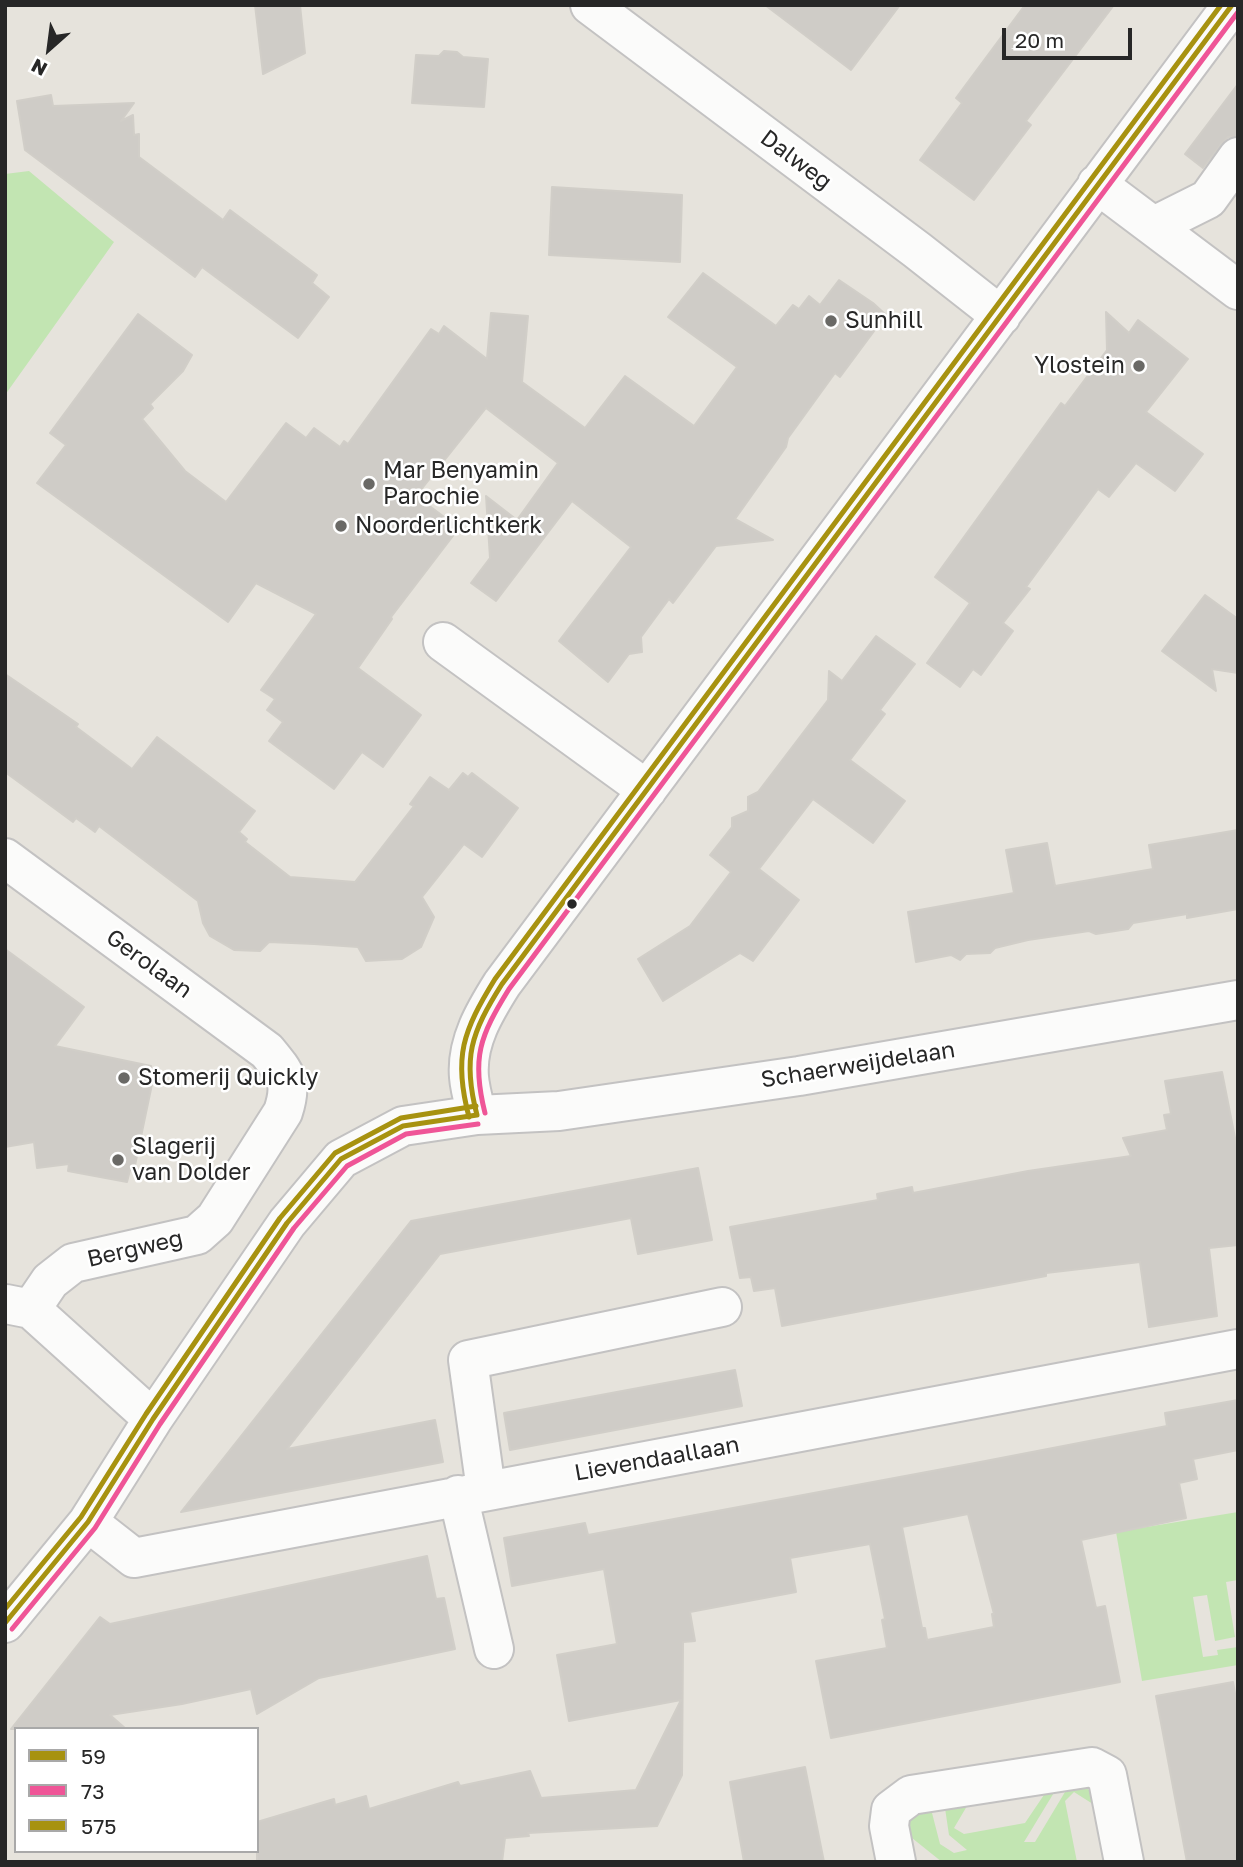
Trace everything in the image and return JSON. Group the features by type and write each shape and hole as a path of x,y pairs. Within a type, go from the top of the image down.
{"street":[{"name":"Dalweg","path":"590,5 1002,316"},
{"path":"477,1115 468,1075 480,1019 502,984 1232,5"},
{"path":"1154,226 1208,198 1238,157"},
{"path":"1097,184 1238,290"},
{"path":"443,642 647,790"},
{"name":"Gerolaan","path":"5,858 267,1051 287,1074"},
{"name":"Schaerweijdelaan","path":"5,1623 88,1522 153,1419 287,1223 341,1159 403,1126 477,1115 559,1111 799,1076 1238,1000"},
{"name":"Bergweg","path":"153,1419 18,1306 73,1263 197,1235 215,1219 284,1112 289,1095 287,1074"},
{"path":"494,1649 472,1493 468,1360 722,1307"},
{"name":"Lievendaallaan","path":"88,1522 134,1558 1238,1349"},
{"path":"896,1862 889,1826 891,1810 911,1795 1092,1767 1107,1775 1124,1862"}],"green space":[{"path":"29,171 114,242 5,395 5,174"},
{"path":"1238,1512 1238,1580 1226,1582 1235,1637 1215,1641 1207,1595 1193,1597 1203,1657 1218,1655 1217,1650 1238,1647 1238,1665 1142,1681 1116,1532"},
{"path":"1071,1782 1084,1785 1097,1798 1096,1806 1074,1792 1065,1801 1077,1862 942,1862 907,1834 906,1824 910,1816 931,1809 940,1844 954,1853 967,1850 949,1835 945,1808 967,1806 954,1828 964,1834 1025,1823 1050,1786 1058,1786 1024,1842 1035,1842"}],"building":[{"path":"255,5 300,5 305,53 263,74"},
{"path":"765,5 900,5 851,70"},
{"path":"1025,5 1114,5 1026,121 1031,125 974,200 920,160 962,103 956,98"},
{"path":"444,51 457,52 463,57 488,59 484,107 412,103 416,55 439,56"},
{"path":"1238,84 1238,136 1228,137 1203,168 1185,154"},
{"path":"51,95 53,106 134,103 121,121 133,115 134,135 139,134 139,157 223,220 230,210 317,275 312,283 329,297 298,338 202,267 195,277 25,150 17,101"},
{"path":"552,187 682,195 680,262 549,255"},
{"path":"703,273 776,326 793,305 799,309 809,296 820,305 839,280 886,315 840,377 835,373 735,519 773,540 716,546 673,603 669,599 641,637 642,652 629,654 608,682 559,641 631,547 572,501 496,601 471,583 490,558 486,496 517,520 558,463 486,408 416,496 459,528 391,617 358,668 421,715 383,767 362,752 334,789 269,741 283,722 267,710 275,699 261,690 316,614 256,583 228,622 37,483 66,445 50,433 138,314 192,355 183,371 150,404 153,408 142,419 185,471 226,502 286,423 306,438 314,428 340,447 344,441 348,444 431,329 439,334 444,326 487,359 491,313 528,316 522,382 585,428 625,376 694,426 737,367 668,317"},
{"path":"1106,312 1129,333 1138,320 1188,359 1146,412 1203,454 1175,491 1136,463 1109,497 1098,489 1026,587 1030,589 1003,623 1013,631 981,675 973,669 960,687 927,663 970,603 935,577 1061,403 1065,406 1107,350"},
{"path":"1205,595 1238,619 1238,673 1212,669 1216,691 1162,651"},
{"path":"876,636 915,664 880,710 885,714 850,760 905,801 873,843 813,799 759,869 799,900 753,961 740,953 663,1001 638,959 690,926 731,872 710,855 732,827 732,818 748,811 748,797 758,792 828,700 829,671 842,681"},
{"path":"5,674 78,724 76,727 132,769 157,737 255,811 239,832 247,839 245,842 290,877 355,882 414,806 410,804 430,777 449,790 463,773 468,777 472,773 518,808 482,857 464,844 422,897 434,917 421,947 402,959 366,961 358,947 314,944 269,942 260,951 234,950 210,936 203,923 198,901 99,826 95,832 76,818 73,822 5,772"},
{"path":"1238,830 1238,909 1187,918 1187,914 1133,923 1128,929 1096,934 1089,931 1028,940 995,948 990,953 966,954 960,960 951,955 916,962 908,912 1014,893 1006,850 1047,843 1055,886 1153,869 1149,845"},
{"path":"5,949 84,1007 55,1046 151,1066 155,1070 134,1170 130,1170 127,1182 68,1171 69,1164 37,1168 34,1142 5,1147"},
{"path":"1222,1072 1238,1153 1238,1245 1209,1248 1217,1316 1149,1327 1140,1262 1046,1273 1046,1276 782,1326 775,1288 754,1291 751,1277 740,1278 730,1227 878,1200 877,1194 912,1187 913,1193 1028,1171 1131,1156 1123,1138 1167,1130 1164,1115 1171,1114 1165,1081"},
{"path":"698,1168 712,1240 638,1254 631,1218 440,1254 287,1449 435,1420 443,1462 181,1512 411,1221"},
{"path":"735,1370 742,1406 510,1450 504,1413"},
{"path":"1238,1400 1238,1450 1193,1459 1197,1479 1179,1483 1186,1518 1081,1540 1096,1608 1105,1606 1120,1682 831,1738 816,1661 887,1648 882,1620 885,1619 870,1544 790,1558 796,1592 690,1612 695,1641 683,1642 682,1775 657,1826 528,1833 529,1836 505,1838 502,1862 257,1862 259,1821 334,1799 335,1805 366,1796 369,1809 458,1782 460,1786 530,1771 541,1798 636,1790 681,1700 569,1721 557,1655 617,1644 604,1569 512,1586 504,1538 585,1523 588,1535 1167,1426 1165,1413","holes":["968,1514 994,1627 927,1640 925,1628 922,1628 902,1527"]},
{"path":"427,1556 436,1599 444,1598 455,1649 319,1678 257,1714 251,1689 182,1704 110,1715 124,1727 11,1729 100,1617 110,1624"},
{"path":"1233,1682 1238,1710 1238,1862 1187,1862 1156,1696"},
{"path":"805,1767 824,1862 744,1862 730,1782"}],"transit line":[{"name":"575","path":"469,1117 462,1077 464,1045 475,1014 495,979 1221,5"},
{"name":"59","path":"477,1115 470,1077 472,1047 483,1017 502,984 1232,5"},
{"name":"73","path":"485,1113 479,1077 481,1048 491,1020 509,989 1238,12"},
{"name":"575","path":"5,1609 81,1517 146,1414 280,1218 335,1153 401,1118 476,1106"},
{"name":"59","path":"5,1623 88,1522 153,1419 287,1223 341,1159 403,1126 477,1115"},
{"name":"73","path":"12,1629 95,1528 160,1424 294,1228 347,1166 406,1134 478,1124"}],"place":[{"name":"Sunhill","path":"831,321"},
{"name":"Ylostein","path":"1139,366"},
{"name":"Mar Benyamin Parochie","path":"369,484"},
{"name":"Noorderlichtkerk","path":"341,526"},
{"name":"Stomerij Quickly","path":"124,1078"},
{"name":"Slagerij van Dolder","path":"118,1160"}]}
